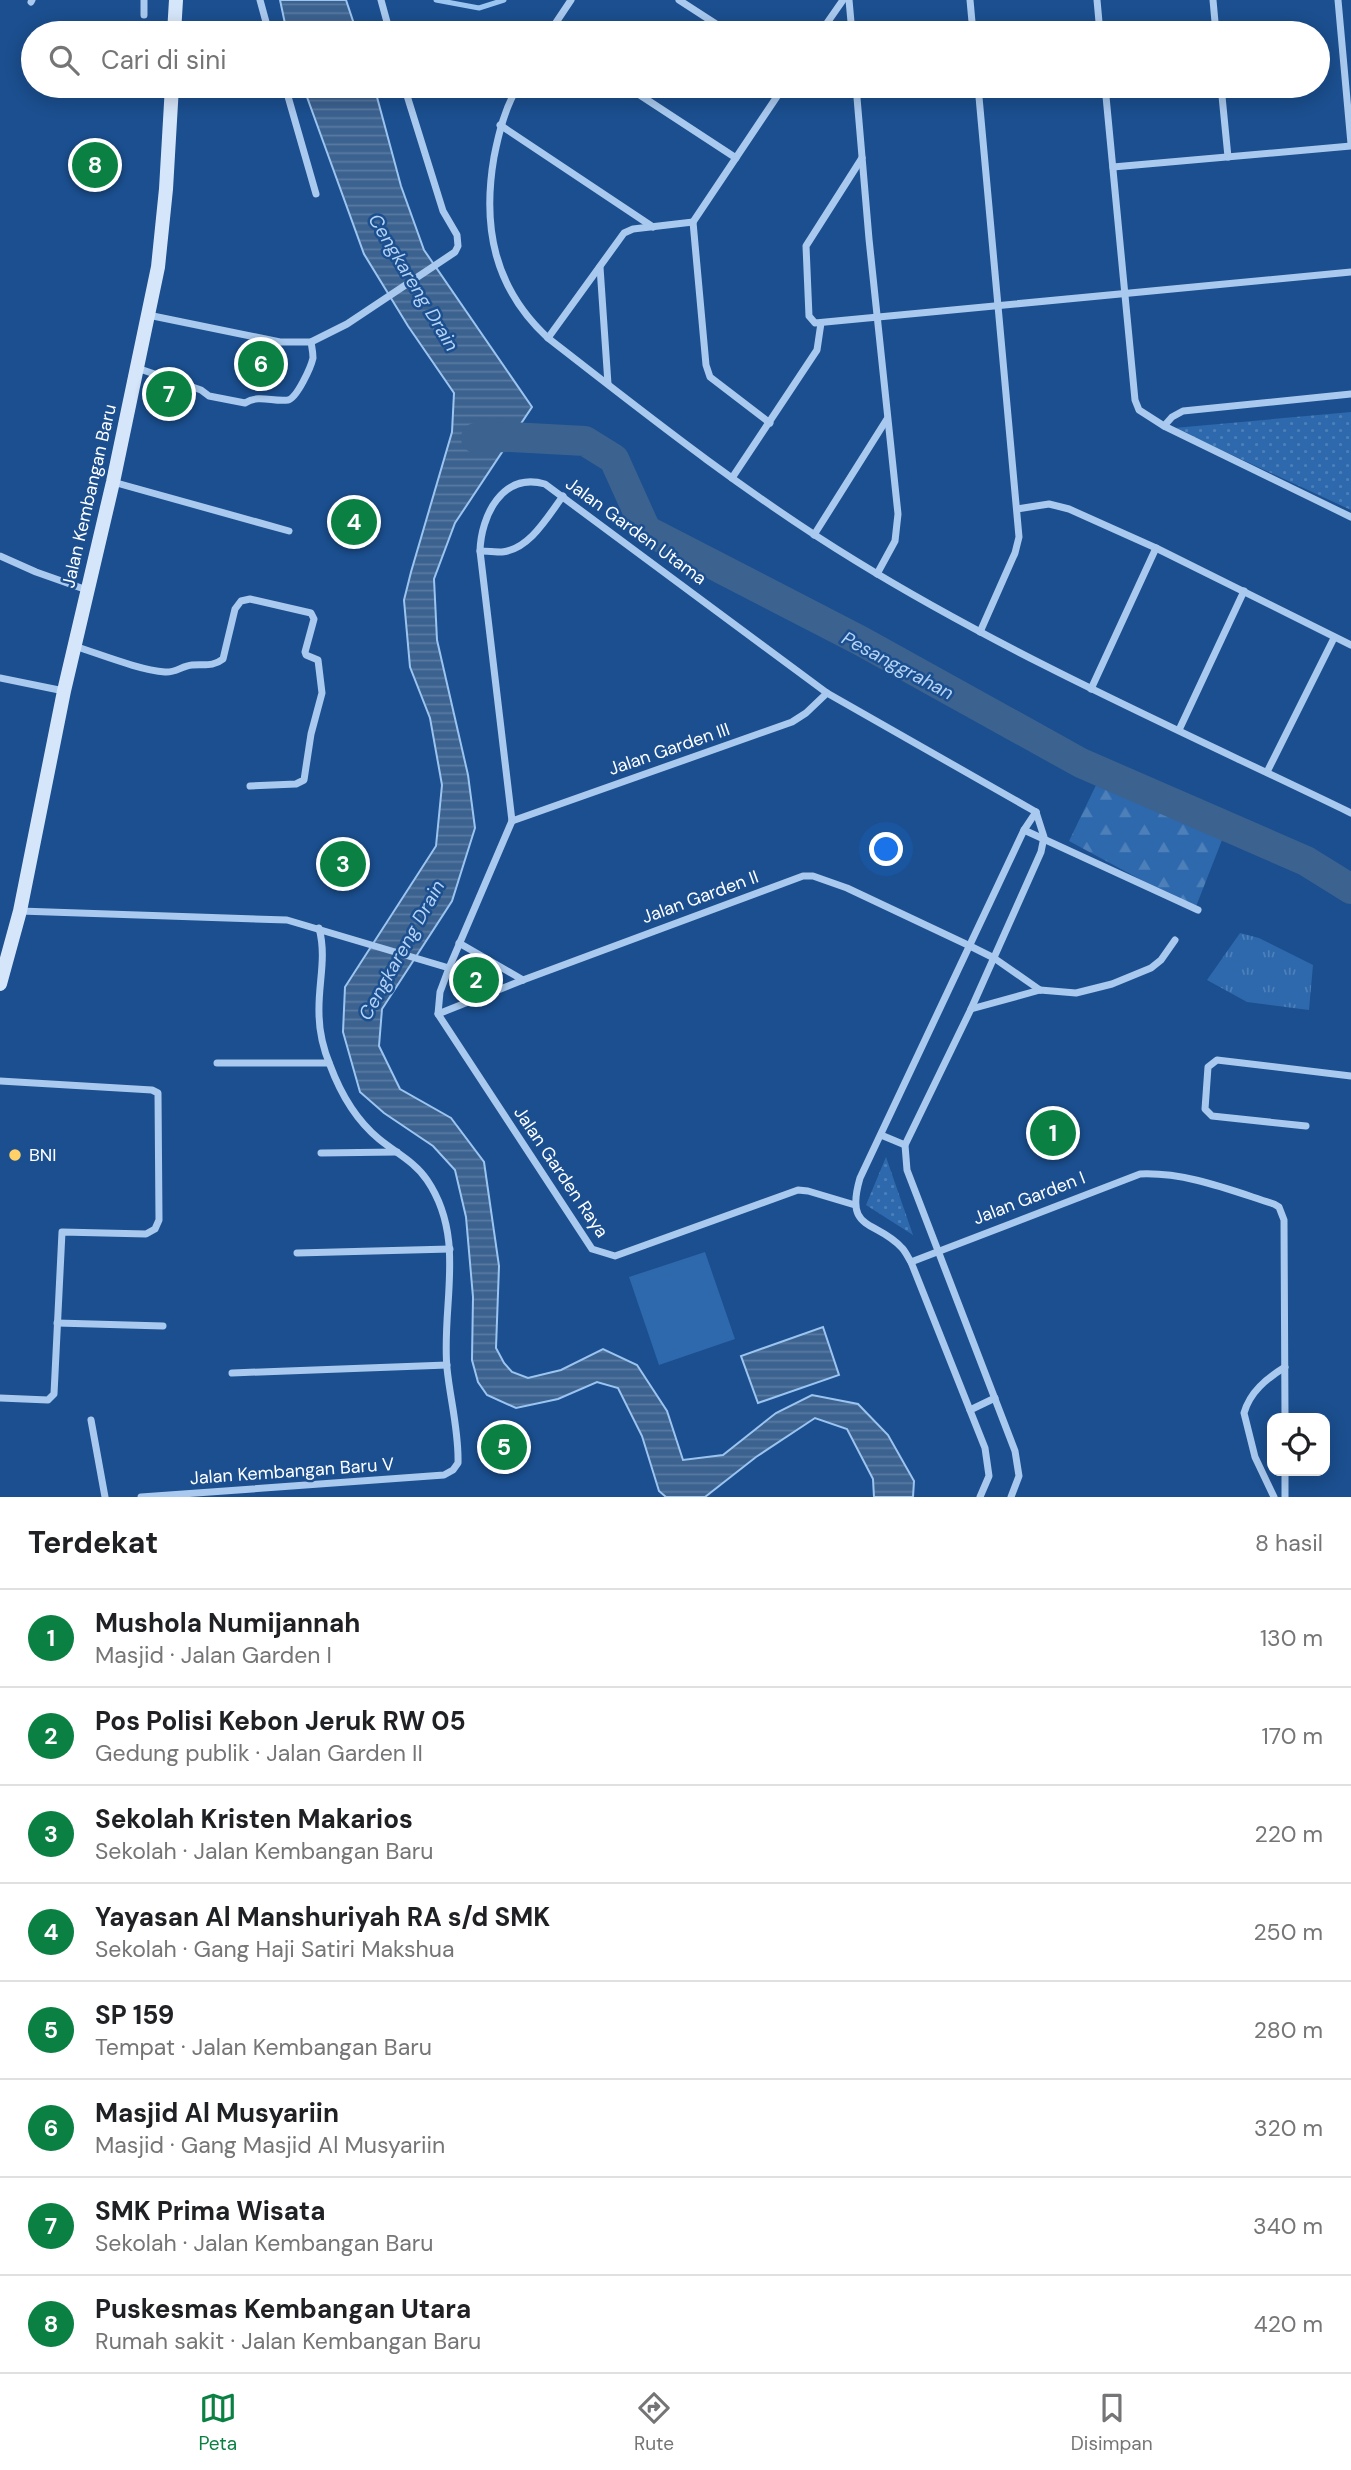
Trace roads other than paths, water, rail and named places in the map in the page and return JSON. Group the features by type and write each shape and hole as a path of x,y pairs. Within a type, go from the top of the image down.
{"main road":[{"path":"175,21 176,0"},
{"name":"Jalan Kembangan Baru","path":"0,984 4,957 20,911 64,691 113,482 148,315 163,227 171,98"}],"street":[{"path":"144,0 144,15"},
{"path":"260,0 266,21"},
{"path":"381,0 387,21"},
{"path":"558,21 571,0"},
{"path":"679,0 711,21"},
{"path":"828,21 843,0"},
{"path":"849,0 851,21"},
{"path":"970,0 972,21"},
{"path":"1097,0 1099,21"},
{"path":"1213,0 1215,21"},
{"path":"1113,167 1351,145 1338,0"},
{"path":"288,98 316,194"},
{"path":"148,315 280,342 311,342 379,304 458,249 457,235 443,211 408,98"},
{"path":"512,98 500,125 490,181 491,239 509,288 523,310 548,338 732,478 814,535 877,574 979,632 1091,689 1351,813"},
{"path":"644,98 736,158"},
{"path":"770,422 710,377 706,366 693,222 777,98"},
{"path":"857,98 898,528 895,541 877,574"},
{"path":"979,98 1019,537 1016,553 979,632"},
{"path":"1106,98 1135,400 1139,410 1164,426 1351,517"},
{"path":"1222,98 1228,157"},
{"path":"500,125 653,227"},
{"path":"862,158 806,246 809,316 815,323 1351,272"},
{"path":"548,338 624,233 693,222"},
{"path":"600,267 608,384"},
{"path":"732,478 817,350 821,323"},
{"path":"137,368 201,390 209,396 245,403 258,398 288,400 297,393 312,362 311,342"},
{"path":"1164,426 1172,417 1183,411 1351,394"},
{"path":"814,535 888,419"},
{"name":"Jalan Garden Utama","path":"512,821 480,551 484,520 499,497 515,485 527,481 538,482 563,496 827,693 1036,812"},
{"path":"113,482 289,531"},
{"path":"480,551 503,552 524,542 539,529 563,496"},
{"path":"1017,509 1049,504 1069,509 1156,548 1351,645"},
{"path":"1091,689 1156,548"},
{"path":"0,556 87,590"},
{"path":"1179,730 1244,591"},
{"path":"74,646 166,672 191,665 211,665 223,659 235,609 241,601 250,599 312,613 314,619 305,652 318,660 322,693 311,734 304,780 296,784 250,786"},
{"path":"1267,772 1334,638"},
{"path":"0,678 64,691"},
{"name":"Jalan Garden III","path":"512,821 792,722 827,693"},
{"path":"980,1497 990,1469 985,1448 911,1262 902,1249 857,1215 855,1205 860,1178 1024,830 1036,812"},
{"path":"1011,1497 1017,1484 1015,1451 907,1170 905,1144 971,1009 1041,852 1044,838 1036,812"},
{"path":"438,1014 440,992 449,968 512,821"},
{"path":"1024,830 1198,910"},
{"name":"Jalan Garden II","path":"438,1014 803,876 813,876 847,888 970,946"},
{"path":"20,911 269,918 319,928 449,968"},
{"path":"232,1373 447,1365 450,1249 438,1200 414,1164 379,1139 360,1120 338,1085 320,1034 318,1011 324,951 319,928"},
{"path":"971,1009 1040,990 1076,993 1141,974 1161,960 1175,940"},
{"path":"459,943 523,980"},
{"path":"970,946 994,958 1040,990"},
{"name":"Jalan Garden Raya","path":"438,1014 596,1252 615,1255 798,1190 855,1205"},
{"path":"1306,1126 1212,1116 1205,1109 1208,1067 1217,1060 1351,1076"},
{"path":"217,1063 329,1063"},
{"path":"0,1081 152,1090 158,1093 159,1220 155,1229 146,1234 62,1232 54,1394 51,1399 0,1398"},
{"path":"881,1135 905,1144"},
{"path":"321,1153 397,1152"},
{"name":"Jalan Garden I","path":"911,1262 1140,1174 1162,1173 1229,1190 1279,1207 1284,1220 1285,1367"},
{"path":"297,1253 450,1249"},
{"path":"57,1323 163,1326"},
{"name":"Jalan Kembangan Baru V","path":"141,1497 444,1475 458,1463 447,1365"},
{"path":"1285,1367 1285,1413"},
{"path":"1274,1497 1255,1457 1244,1413 1256,1390 1269,1377 1285,1367"},
{"path":"970,1410 995,1398"},
{"path":"91,1420 105,1497"},
{"path":"1285,1476 1285,1497"}],"water":[{"path":"280,0 346,0 353,21 284,21"},
{"name":"Cengkareng Drain","path":"307,98 377,98 401,186 424,250 532,407 455,523 434,579 437,640 468,775 475,828 452,901 382,1009 379,1046 400,1089 451,1118 484,1162 499,1266 496,1348 512,1372 528,1378 561,1370 603,1349 637,1365 667,1411 683,1460 723,1455 776,1413 812,1395 858,1404 888,1435 914,1481 913,1497 874,1497 873,1479 847,1429 815,1418 756,1457 705,1497 666,1497 659,1491 642,1436 618,1388 597,1382 558,1399 516,1408 487,1395 478,1382 472,1360 473,1297 466,1217 455,1170 433,1146 384,1113 360,1092 343,1032 345,987 436,846 442,785 430,718 410,667 404,600 452,432 454,393 408,326 364,254"},
{"path":"823,1327 839,1375 758,1403 741,1356"}],"waterway":[{"path":"436,0 479,8 504,0"},
{"name":"Pesanggrahan","path":"476,438 585,441 614,459 646,530 861,641 1081,763 1306,861 1351,889"}],"place":[{"name":"Puskesmas Kembangan Utara","path":"95,165"},
{"name":"Masjid Al Musyariin","path":"261,364"},
{"name":"SMK Prima Wisata","path":"169,394"},
{"name":"Yayasan Al Manshuriyah RA s/d SMK","path":"354,522"},
{"name":"Sekolah Kristen Makarios","path":"343,864"},
{"name":"Pos Polisi Kebon Jeruk RW 05","path":"476,980"},
{"name":"Mushola Numijannah","path":"1053,1133"},
{"name":"BNI","path":"15,1155"},
{"name":"SP 159","path":"504,1447"}]}
